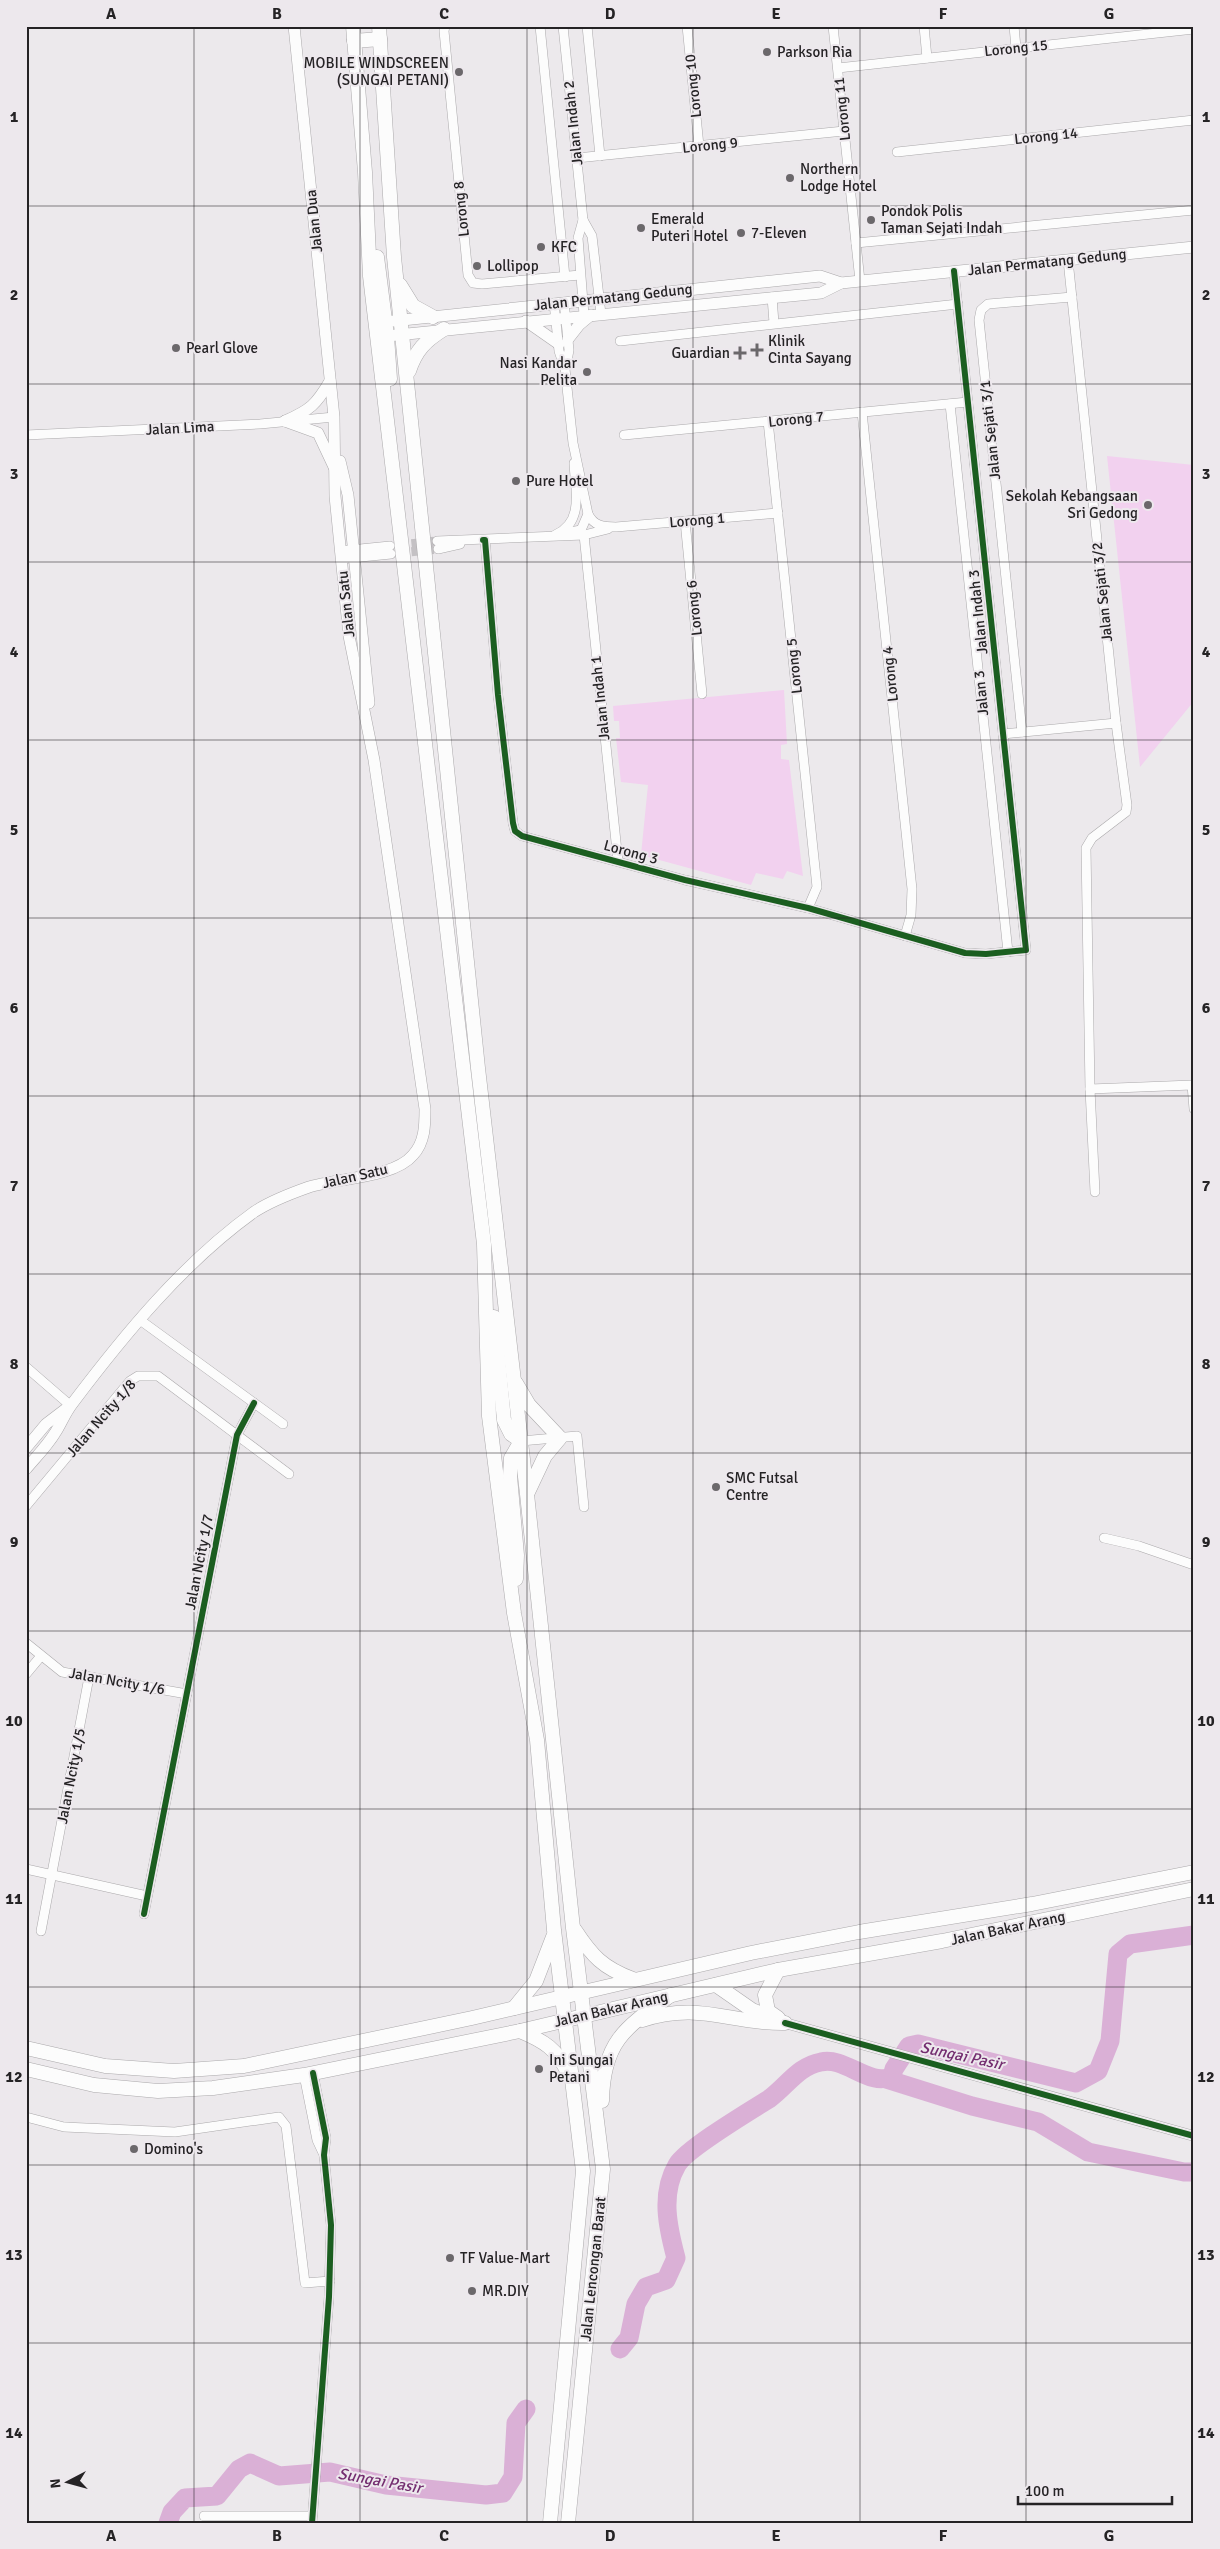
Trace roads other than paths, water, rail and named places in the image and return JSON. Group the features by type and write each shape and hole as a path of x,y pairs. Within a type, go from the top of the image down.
{"main road":[{"name":"Jalan Dua","path":"294,26 334,417"},
{"path":"353,26 365,172 370,276 394,497 484,1244 491,1284 504,1420 511,1434 521,1441 511,1458 510,1476 517,1555 514,1614"},
{"path":"354,41 380,33"},
{"name":"Jalan Lencongan Barat","path":"380,33 396,278 404,334 478,1068 527,1494 573,1928 601,2145 602,2169 568,2523"},
{"path":"365,172 387,336 398,465 394,497"},
{"name":"Jalan Permatang Gedung","path":"387,336 821,292 840,284 860,281 1194,246"},
{"name":"Jalan Permatang Gedung","path":"385,322 820,276 840,284"},
{"path":"396,278 413,306 433,316"},
{"path":"526,321 563,342 592,314"},
{"path":"408,376 415,354 421,346 444,329"},
{"path":"285,421 309,410 316,404 330,381"},
{"name":"Jalan Satu","path":"334,417 336,445 335,496 349,636 374,760"},
{"path":"285,421 318,433 335,471"},
{"name":"Jalan Satu","path":"26,1469 55,1434 71,1406 140,1320 212,1245 256,1211 309,1187 388,1170 402,1164 412,1156 421,1143 425,1109 374,760 348,495 336,445"},
{"path":"484,1244 489,1416 514,1614"},
{"path":"513,1378 529,1405 560,1438 545,1456 527,1494"},
{"name":"Jalan Satu","path":"26,1448 46,1424 71,1406"},
{"name":"Jalan Lencongan Barat","path":"514,1614 536,1740 554,1930 583,2172 550,2523"},
{"name":"Jalan Bakar Arang","path":"26,2048 105,2066 174,2071 244,2066 514,2008 633,1979 859,1932 1032,1904 1194,1872"},
{"name":"Jalan Bakar Arang","path":"26,2069 94,2085 158,2091 213,2088 308,2074 520,2031 778,1970 942,1941 1194,1889"},
{"path":"573,1928 591,1954 613,1972 633,1979"},
{"path":"514,2008 536,1981 543,1969 554,1930"},
{"path":"778,1970 765,1995 766,2005 768,2012 784,2023"},
{"path":"716,1985 752,2010 784,2023"},
{"path":"601,2145 605,2069 621,2034 631,2024 671,1995"},
{"path":"631,2024 678,2011 698,2011 769,2023 784,2023"},
{"path":"520,2031 543,2041 562,2059 573,2083"}],"street":[{"name":"Lorong 8","path":"445,26 444,40 468,275 473,283 482,284 580,274"},
{"path":"540,26 565,277"},
{"name":"Jalan Indah 2","path":"563,26 583,220 578,238 580,274 583,300 592,314"},
{"path":"587,26 600,156"},
{"name":"Lorong 10","path":"687,26 699,146"},
{"name":"Lorong 11","path":"833,26 860,281"},
{"path":"924,26 927,58"},
{"path":"1014,26 1016,48"},
{"name":"Lorong 15","path":"838,68 1189,28"},
{"name":"Lorong 14","path":"897,152 1194,120"},
{"name":"Lorong 9","path":"577,158 844,132"},
{"path":"856,242 1194,210"},
{"name":"Jalan Indah 2","path":"583,220 592,236 599,299 592,314"},
{"name":"Jalan Sejati 3/2","path":"1068,260 1116,722 1127,805 1126,812 1092,838 1086,848 1090,1089"},
{"name":"Jalan Indah 3","path":"954,271 1026,950"},
{"path":"772,297 774,324"},
{"name":"Jalan Sejati 3/1","path":"1022,732 978,320 981,310 988,304 1072,297"},
{"path":"553,536 568,527 576,512 573,443 565,369 569,350 563,342 559,303"},
{"path":"620,341 958,304"},
{"name":"Lorong 7","path":"624,436 968,402"},
{"name":"Jalan 3","path":"950,404 1008,952"},
{"name":"Lorong 4","path":"862,412 912,889 911,915 905,936"},
{"name":"Jalan Lima","path":"26,435 334,417"},
{"name":"Lorong 5","path":"768,421 817,888 808,908"},
{"path":"573,443 588,514 597,525 616,527"},
{"name":"Lorong 1","path":"616,527 778,513"},
{"path":"553,536 580,530 588,514"},
{"name":"Lorong 6","path":"685,521 702,694"},
{"path":"437,545 484,540 584,535 616,527"},
{"name":"Jalan Indah 1","path":"584,535 618,861"},
{"name":"Lorong 3","path":"484,540 498,695 515,831 522,836 685,880 808,908 965,953 1026,950"},
{"path":"341,555 390,550"},
{"path":"1003,734 1116,722"},
{"path":"1095,1192 1090,1089 1192,1086 1194,1109"},
{"path":"140,1320 282,1424"},
{"path":"26,1368 71,1406"},
{"name":"Jalan Ncity 1/8","path":"26,1506 130,1381 138,1376 158,1376 288,1474"},
{"name":"Jalan Ncity 1/7","path":"144,1914 237,1435 254,1403"},
{"path":"521,1441 578,1436 584,1507"},
{"path":"1104,1538 1138,1546 1194,1565"},
{"name":"Jalan Ncity 1/6","path":"26,1643 62,1672 187,1694"},
{"path":"26,1674 41,1656"},
{"name":"Jalan Ncity 1/5","path":"41,1932 89,1677"},
{"path":"26,1869 147,1896"},
{"path":"784,2023 1194,2136"},
{"path":"204,2516 312,2520 330,2281 331,2225 324,2155 326,2138 308,2074"},
{"path":"26,2117 64,2127 175,2132 279,2117 286,2126 305,2283 330,2281"}],"waterway":[{"name":"Sungai Pasir","path":"620,2349 629,2338 636,2304 646,2287 666,2280 676,2258 668,2223 667,2199 672,2176 677,2165 705,2140 769,2099 799,2072 813,2064 830,2061 866,2075 884,2079 892,2076 894,2069 909,2046 918,2044 1076,2083 1098,2071 1110,2041 1118,1954 1130,1944 1194,1935"},
{"path":"886,2079 972,2106 1038,2122 1088,2152 1184,2172 1194,2172"},
{"name":"Sungai Pasir","path":"168,2523 172,2512 185,2498 217,2496 239,2469 250,2463 279,2476 330,2472 386,2485 486,2495 503,2493 513,2477 516,2423 526,2409"}],"tunnel":[{"path":"398,545 437,541"},
{"path":"398,553 438,549"}],"place":[{"name":"Parkson Ria","path":"767,52"},
{"name":"MOBILE WINDSCREEN (SUNGAI PETANI)","path":"459,72"},
{"name":"Northern Lodge Hotel","path":"790,178"},
{"name":"Pondok Polis Taman Sejati Indah","path":"871,220"},
{"name":"Emerald Puteri Hotel","path":"641,228"},
{"name":"7-Eleven","path":"741,233"},
{"name":"KFC","path":"541,247"},
{"name":"Lollipop","path":"477,266"},
{"name":"Pearl Glove","path":"176,348"},
{"name":"Klinik Cinta Sayang","path":"757,350"},
{"name":"Guardian","path":"740,353"},
{"name":"Nasi Kandar Pelita","path":"587,372"},
{"name":"Pure Hotel","path":"516,481"},
{"name":"Sekolah Kebangsaan Sri Gedong","path":"1148,505"},
{"name":"SMC Futsal Centre","path":"716,1487"},
{"name":"Ini Sungai Petani","path":"539,2069"},
{"name":"Domino's","path":"134,2149"},
{"name":"TF Value-Mart","path":"450,2258"},
{"name":"MR.DIY","path":"472,2291"}]}
